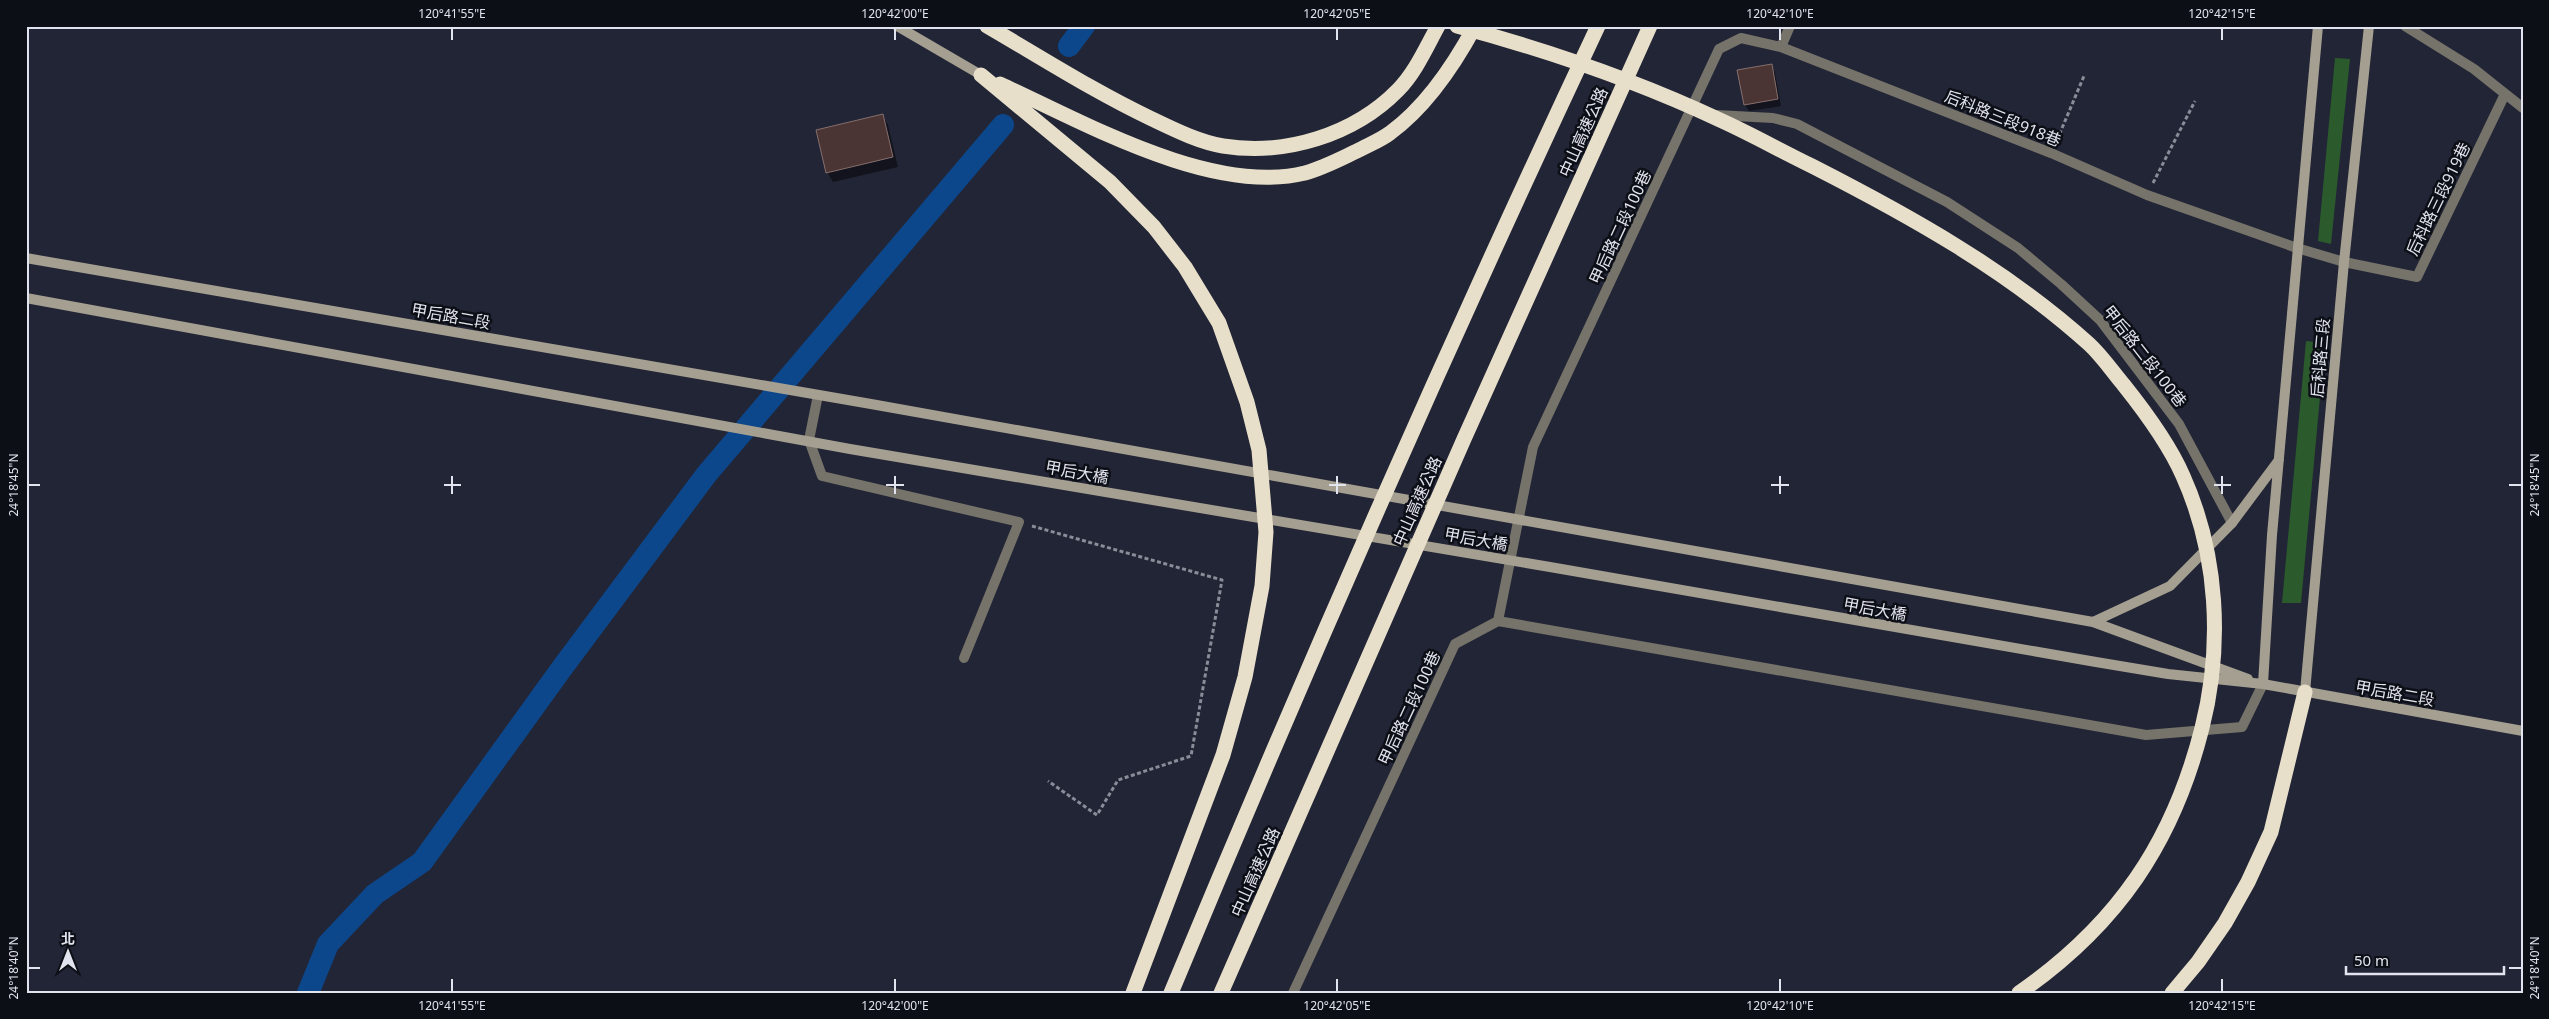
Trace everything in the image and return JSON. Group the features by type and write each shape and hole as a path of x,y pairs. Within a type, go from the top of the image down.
{"highway":[{"path":"987,26 1119,103 1181,133 1223,146 1263,148 1302,143 1342,130 1376,109 1399,89 1422,57 1438,26"},
{"path":"1457,26 1567,61 1675,101 1720,120 1914,220 1967,250 2044,307 2092,346 2140,404 2183,475 2205,544 2214,593 2215,638 2206,712 2186,784 2173,817 2138,877 2081,944 2019,993"},
{"path":"980,75 1164,158 1208,170 1269,177 1304,173 1332,163 1391,133 1436,88 1456,61 1474,26"},
{"name":"中山高速公路","path":"1171,993 1239,829 1422,412 1598,26"},
{"name":"中山高速公路","path":"1221,993 1464,439 1650,26"},
{"path":"980,75 1110,182 1154,227 1185,267 1218,323 1247,402 1259,450 1266,532 1262,586 1245,677 1223,755 1133,993"},
{"path":"2172,993 2198,962 2225,923 2248,882 2271,832 2305,692"}],"main road":[{"path":"897,26 980,75"},
{"name":"后科路三段","path":"2263,684 2279,460 2318,26"},
{"name":"后科路三段","path":"2305,692 2344,262 2369,26"},
{"name":"甲后路二段","path":"26,258 871,404"},
{"path":"26,298 809,440"},
{"name":"甲后大橋","path":"871,404 2093,622"},
{"name":"甲后大橋","path":"809,440 850,449 1550,567 2096,662"},
{"path":"2093,622 2170,586 2232,523 2279,460"},
{"name":"甲后路二段","path":"2093,622 2263,684"},
{"name":"甲后路二段","path":"2096,662 2168,674 2263,684 2523,731"}],"lane":[{"path":"1780,48 1790,26"},
{"path":"2405,26 2474,69 2523,108"},
{"name":"后科路三段918巷","path":"1690,113 1719,48 1741,38 1780,48 2051,153 2147,195 2297,248 2344,262"},
{"name":"后科路三段919巷","path":"2344,262 2417,277 2505,94"},
{"name":"甲后路二段100巷","path":"1293,993 1455,644 1498,622 1533,447 1690,113 1773,118 1797,124 1948,202 2018,248 2100,320 2179,424 2232,523"},
{"path":"818,395 809,440 822,476 1019,522 964,658"},
{"path":"1498,622 2146,735 2242,727 2263,684"}],"path":[{"path":"2051,153 2084,76"},
{"path":"2147,195 2195,101"},
{"path":"1019,522 1222,580 1191,756 1118,780 1096,816 1048,781"}],"green space":[{"path":"2335,58 2350,59 2331,244 2318,241"},
{"path":"2306,341 2325,343 2301,603 2282,603"}],"building":[{"path":"1772,64 1778,99 1744,105 1737,70"},
{"path":"883,114 893,157 826,173 816,130"}],"waterway":[{"path":"1069,46 1084,26"},
{"path":"308,993 328,944 375,894 422,862 562,668 706,475 1003,125"}]}
